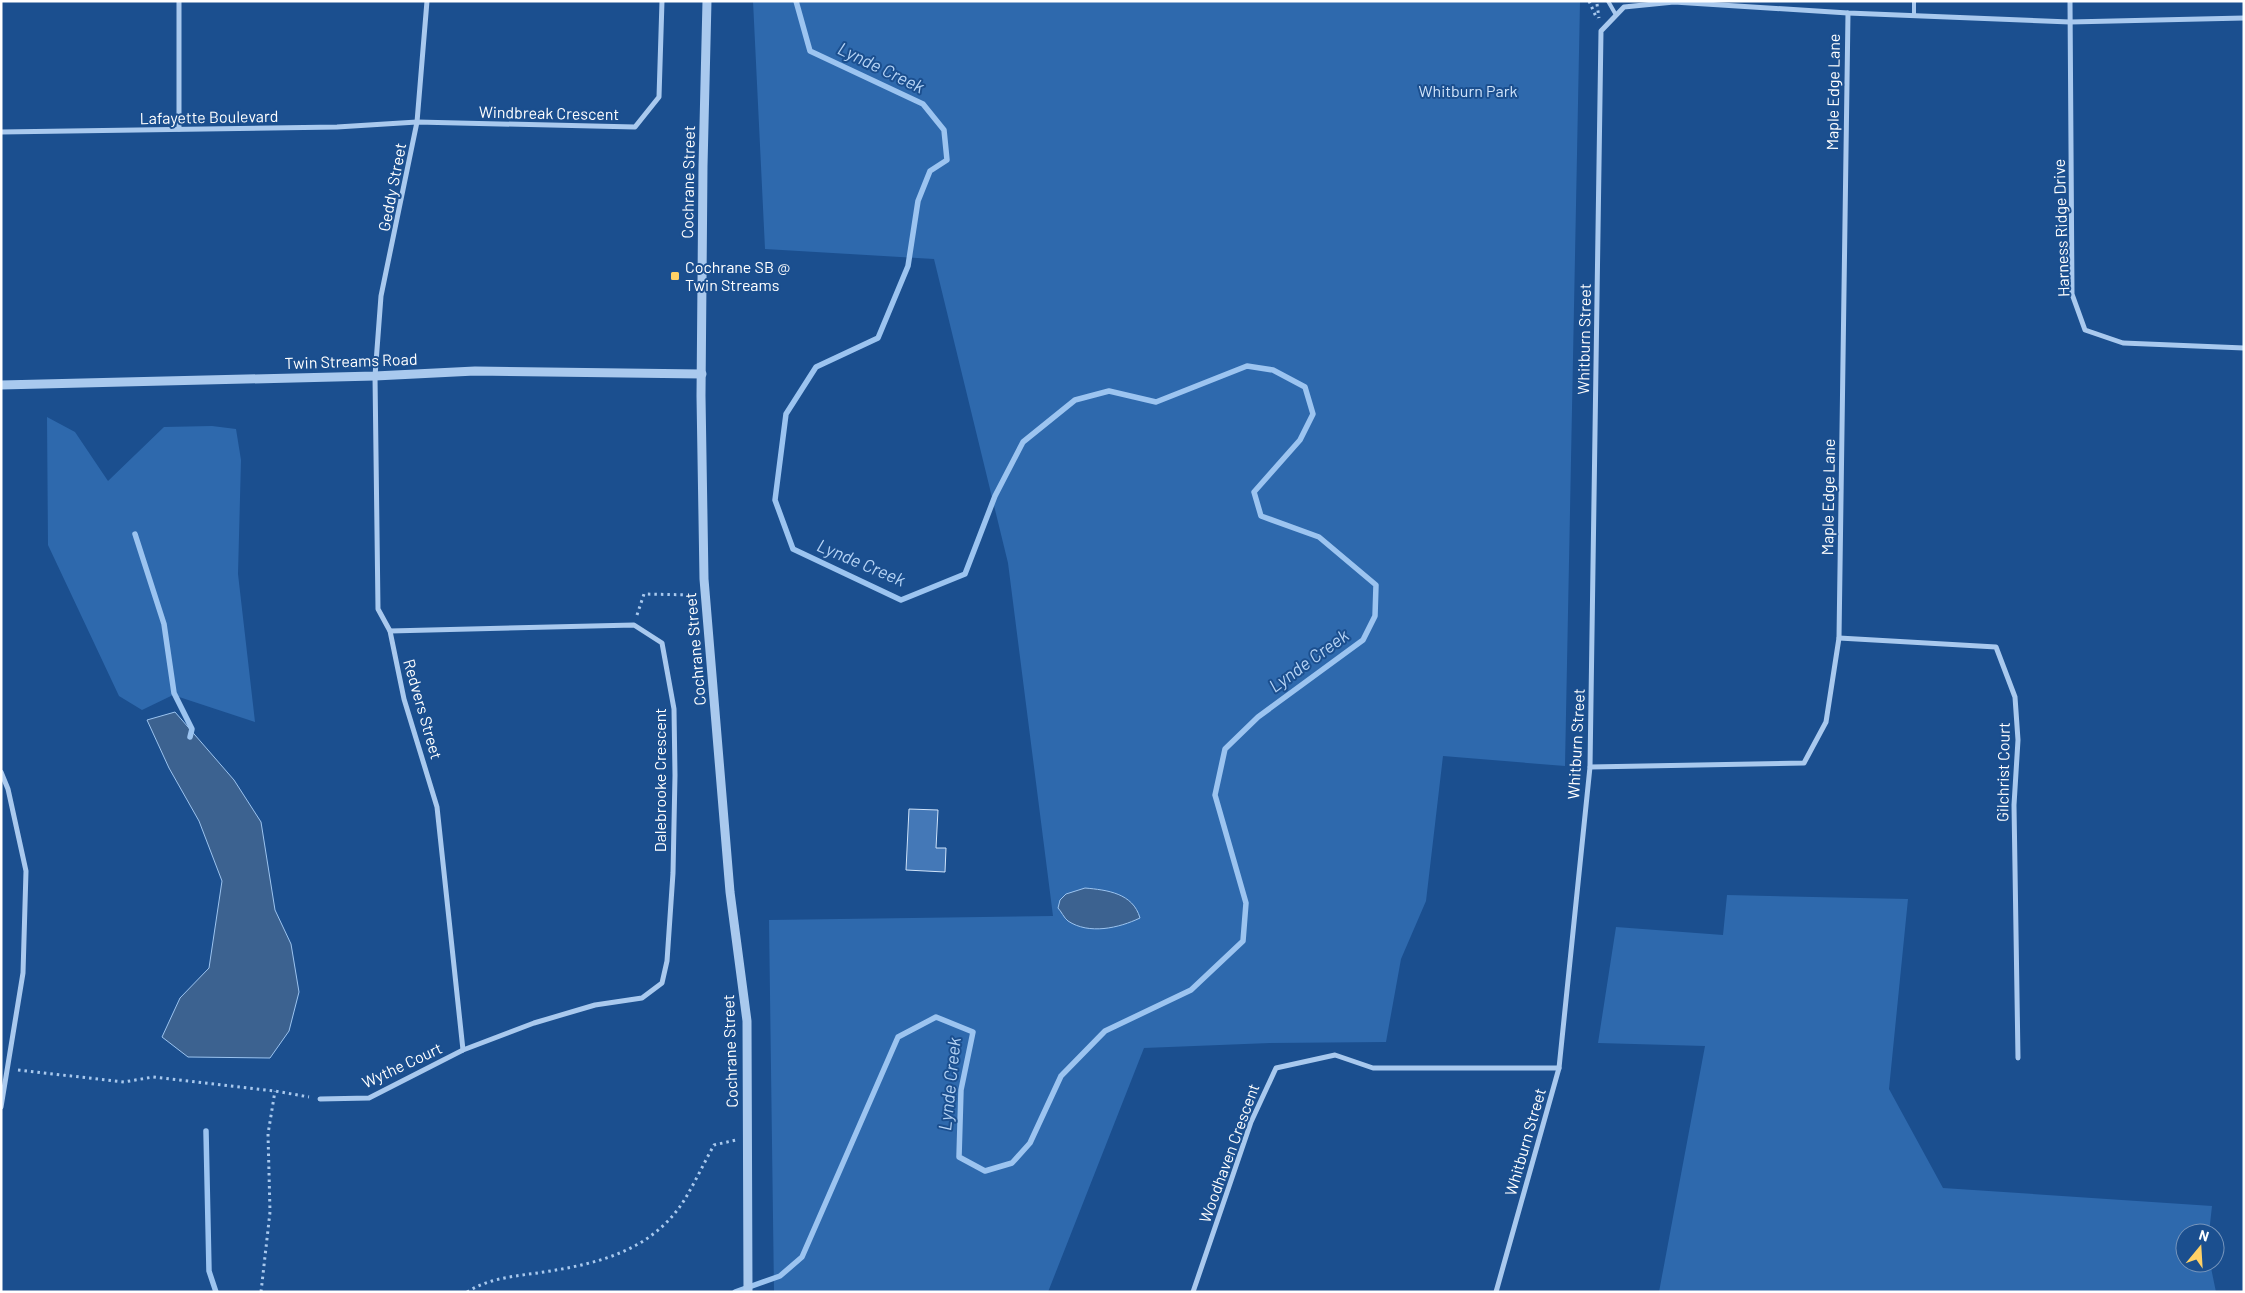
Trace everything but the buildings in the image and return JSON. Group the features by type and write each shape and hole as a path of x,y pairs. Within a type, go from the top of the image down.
{"street":[{"path":"179,1 179,129"},
{"name":"Geddy Street","path":"375,376 382,296 417,122 427,1"},
{"name":"Windbreak Crescent","path":"417,122 635,127 659,98 662,1"},
{"name":"Cochrane Street","path":"707,1 703,166 702,374 706,595 730,892 748,1022 748,1292"},
{"path":"2070,1 2070,22"},
{"path":"1601,31 1624,7 1674,2 1738,4 1848,13 2070,22 2244,18"},
{"name":"Maple Edge Lane","path":"1590,767 1804,762 1826,722 1839,638 1848,13"},
{"name":"Harness Ridge Drive","path":"2070,22 2072,294 2085,330 2123,343 2244,348"},
{"name":"Whitburn Street","path":"1496,1292 1559,1068 1590,767 1601,31"},
{"name":"Lafayette Boulevard","path":"1,132 337,127 417,122"},
{"name":"Twin Streams Road","path":"1,385 375,376 475,371 702,374"},
{"name":"Redvers Street","path":"375,376 378,609 390,631 404,699 437,807 463,1050"},
{"path":"390,631 634,625"},
{"name":"Dalebrooke Crescent","path":"463,1050 534,1023 577,1010 642,998 662,983 667,961 673,873 674,708 662,643 634,625"},
{"name":"Gilchrist Court","path":"1839,638 1996,647 2015,697 2018,740 2014,805 2018,1058"},
{"path":"1,772 8,789 26,871 22,973 1,1106"},
{"name":"Wythe Court","path":"320,1099 369,1098 463,1050"},
{"name":"Woodhaven Crescent","path":"1193,1292 1251,1122 1276,1068 1335,1054 1373,1068 1559,1068"}],"lane":[{"path":"1608,1 1616,15"},
{"path":"1914,1 1914,15"}],"path":[{"path":"1590,1 1601,31"},
{"path":"634,625 644,594 706,595"},
{"path":"8,1069 124,1082 153,1078 275,1091 320,1099"},
{"path":"261,1292 270,1212 268,1134 275,1091"},
{"path":"468,1292 502,1277 589,1264 637,1246 663,1228 684,1199 714,1145 748,1137"}],"green space":[{"name":"Whitburn Park","path":"753,1 1580,1 1565,766 1443,756 1426,901 1401,959 1386,1042 1270,1043 1144,1048 1048,1292 774,1292 769,920 1053,916 1008,563 934,259 765,249"},
{"path":"47,417 75,432 108,481 164,427 212,426 236,429 241,460 238,574 255,722 173,695 142,710 119,696 48,545"},
{"path":"1727,895 1908,899 1889,1089 1943,1188 2212,1206 2210,1223 2175,1223 2175,1273 2212,1273 2216,1292 1659,1292 1705,1046 1598,1043 1616,927 1723,935"}],"shaded area":[{"path":"175,712 234,780 261,822 275,910 291,944 299,992 289,1031 270,1058 188,1057 162,1037 180,998 209,968 222,881 199,821 169,768 147,720"},
{"path":"1085,888 1118,894 1132,903 1140,918 1123,925 1104,929 1085,928 1068,921 1058,908 1060,900 1066,894"}],"waterway":[{"name":"Lynde Creek","path":"735,1292 780,1276 802,1257 898,1037 936,1017 973,1032 961,1090 959,1157 985,1171 1012,1163 1030,1143 1061,1076 1105,1031 1191,990 1243,941 1246,903 1215,795 1225,749 1258,717 1363,640 1375,616 1376,585 1319,537 1261,516 1254,492 1300,440 1313,414 1305,387 1273,370 1247,366 1156,402 1109,391 1075,400 1023,442 995,496 965,574 901,600 793,549 775,500 786,414 816,367 878,338 908,266 918,201 930,171 947,160 944,130 923,104 810,51 796,1"},
{"path":"135,534 164,624 174,693 192,729 190,737"},
{"path":"206,1131 209,1271 216,1292"}],"place":[{"name":"Cochrane SB @ Twin Streams","path":"675,276"}]}
